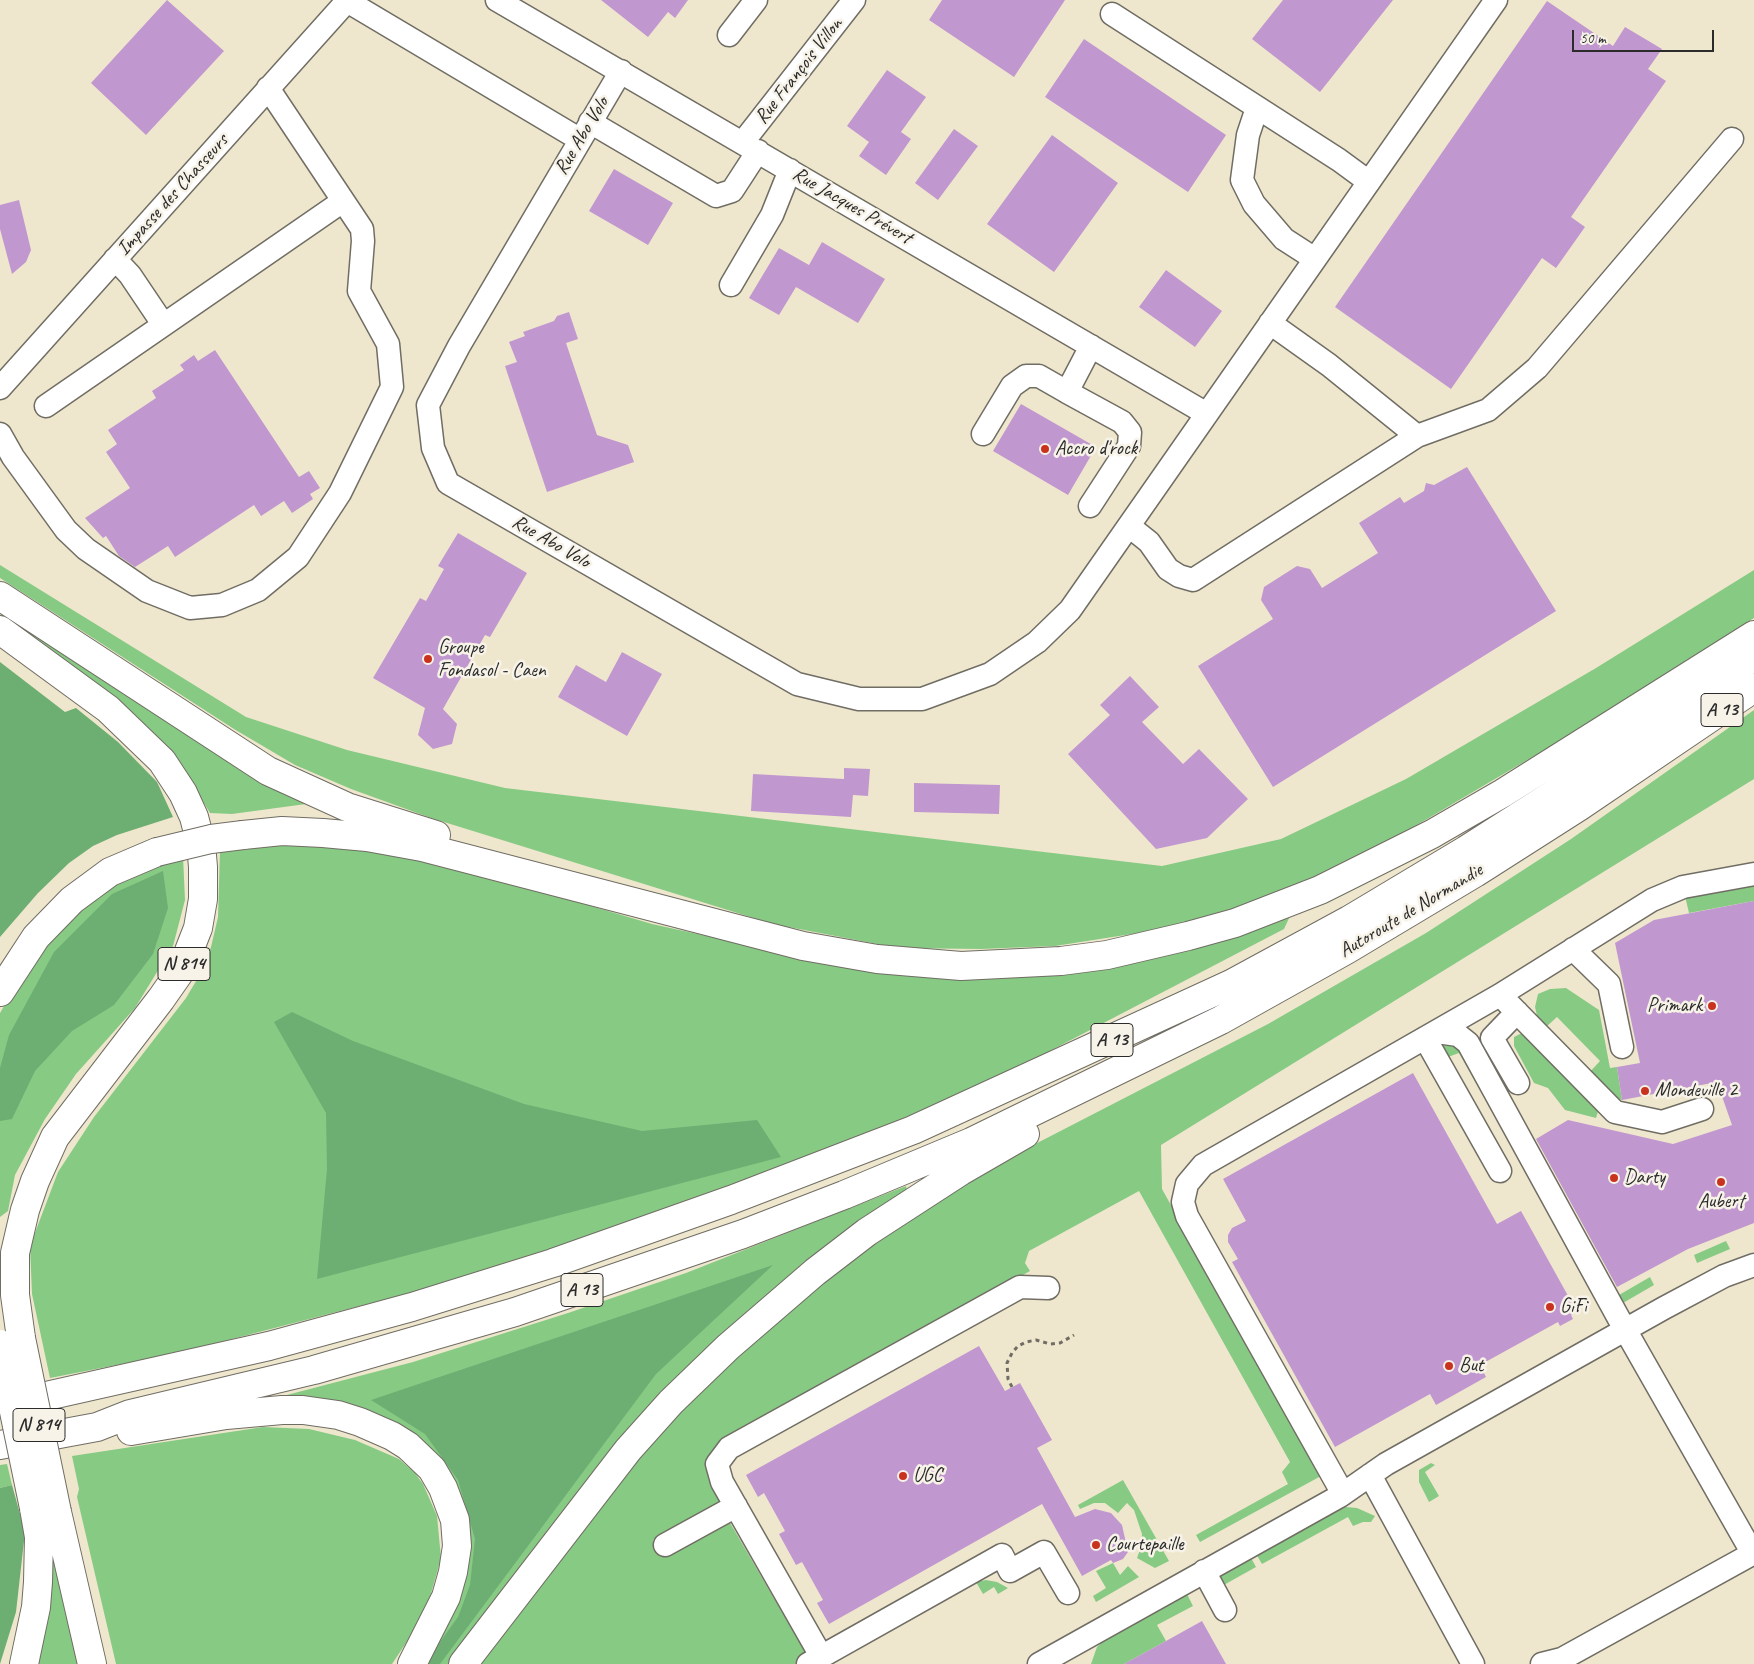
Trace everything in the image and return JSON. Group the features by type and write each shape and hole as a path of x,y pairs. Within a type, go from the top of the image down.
{"highway":[{"path":"0,596 268,770 347,806 466,845 516,871"},
{"name":"N 814","path":"0,630 108,709 162,761 183,793 194,817 201,844 203,867 202,899 198,928 182,969 162,999 55,1137 35,1181 25,1210 15,1253 15,1295 10,1341 46,1510 92,1664"},
{"path":"0,992 36,937 72,900 110,872 157,852 203,841 282,831 367,837 422,847 803,946 877,960 946,965 1000,965 1061,961 1107,955 1234,923 1312,893 1373,864 1432,834 1503,793 1754,635"},
{"name":"A 13","path":"0,1406 88,1388 269,1346 412,1307 553,1263 731,1200 914,1130 1231,984 1349,920 1466,850 1582,776 1697,698 1754,656"},
{"name":"Autoroute de Normandie","path":"1051,1105 1221,1020 1348,949 1475,873 1580,806 1754,688"},
{"path":"462,1664 628,1450 671,1402 721,1354 802,1283 866,1232 961,1171 1023,1136 1051,1105"},
{"name":"A 13","path":"97,1427 130,1414 314,1370 413,1343 612,1280 844,1195 972,1142 1051,1105"},
{"path":"0,1445 97,1427 136,1431 226,1415 303,1410 350,1418 402,1441 422,1459 438,1478 452,1509 456,1533 454,1565 446,1597 412,1664"},
{"name":"N 814","path":"24,1664 36,1607 39,1574 39,1537 46,1510"}],"street":[{"name":"Rue François Villon","path":"348,0 585,131 716,196 732,191 750,146 854,0"},
{"name":"Impasse des Chasseurs","path":"0,388 348,0"},
{"name":"Rue Jacques Prévert","path":"497,0 1207,414"},
{"path":"729,35 756,0"},
{"name":"Rue Abo Volo","path":"620,70 459,346 428,405 433,448 448,483 797,684 859,700 922,699 990,674 1037,642 1070,610 1496,0"},
{"path":"1112,14 1369,182"},
{"path":"0,434 13,457 66,530 86,549 147,590 190,608 222,605 258,590 298,557 340,494 392,387 388,344 359,292 363,241 362,229 268,88"},
{"path":"1257,108 1248,136 1242,180 1254,204 1284,239 1315,259"},
{"path":"1130,526 1150,542 1168,569 1179,576 1193,580 1417,436 1488,410 1537,368 1732,139"},
{"path":"731,285 772,215 790,170"},
{"path":"46,406 343,201"},
{"path":"115,259 130,275 163,324"},
{"path":"1270,323 1329,365 1417,436"},
{"path":"1067,392 1091,346"},
{"path":"983,434 1012,386 1026,376 1039,376 1122,422 1130,432 1129,446 1090,506"},
{"path":"1343,1494 1186,1216 1183,1202 1187,1184 1203,1165 1492,999 1652,900 1683,886 1754,874"},
{"path":"1573,949 1609,984 1622,1047"},
{"path":"1492,999 1517,1012 1615,1112 1662,1122 1702,1109"},
{"path":"1468,1043 1473,1023 1492,999"},
{"path":"1517,1012 1492,1038 1518,1083"},
{"path":"1431,1035 1458,1035 1468,1043 1626,1330 1753,1553 1554,1662"},
{"path":"1431,1035 1500,1171"},
{"path":"1039,1664 1075,1654 1204,1572 1343,1494 1370,1475 1664,1308 1719,1279 1754,1265"},
{"path":"1048,1288 1020,1287 729,1448 717,1464 722,1482 814,1660 1002,1555 1010,1571 1044,1552 1068,1593"},
{"path":"1370,1475 1473,1664"},
{"path":"665,1545 736,1506"},
{"path":"1204,1572 1225,1610"}],"path":[{"path":"1012,1387 1008,1379 1008,1363 1012,1353 1018,1346 1036,1340 1050,1344 1060,1343 1074,1335"}],"green space":[{"path":"0,565 246,717 347,750 505,788 1162,866 1281,839 1406,779 1596,668 1754,570 1754,618 1607,713 1388,842 1299,884 1224,912 1151,931 1055,946 981,949 898,948 773,924 431,818 351,789 295,765 234,729 0,578"},
{"path":"0,608 306,804 232,814 210,813 196,790 150,729 118,701 10,622"},
{"path":"0,662 65,712 76,708 118,742 157,782 173,817 117,835 93,846 69,863 38,893 0,937"},
{"path":"1754,710 1754,779 1161,1145 1162,1189 1321,1476 1200,1542 1196,1535 1288,1484 1282,1472 1290,1462 1139,1191 1029,1251 1025,1263 1030,1271 720,1445 708,1478 720,1503 653,1540 661,1556 729,1521 808,1657 795,1664 477,1664 615,1480 702,1387 785,1310 866,1248 979,1173 1268,1024 1426,933 1571,839"},
{"path":"283,843 363,850 429,862 493,877 652,924 748,945 936,974 1291,914 1284,929 1021,1066 865,1135 704,1196 553,1252 433,1287 178,1353 50,1378 32,1294 30,1246 58,1172 94,1117 186,998 202,971 211,947 218,917 220,850"},
{"path":"183,856 185,900 173,946 135,1008 76,1074 45,1119 15,1175 8,1211 0,1217 0,1013 29,963 92,893"},
{"path":"163,871 168,908 153,954 114,1005 72,1031 35,1071 12,1119 0,1121 0,1068 9,1035 54,952 112,894"},
{"path":"1754,883 1754,901 1689,913 1685,896"},
{"path":"1566,988 1599,1010 1610,1068 1617,1067 1622,1100 1608,1096 1588,1074 1600,1061 1557,1017 1545,1028 1538,1020 1535,1007 1538,994 1550,989"},
{"path":"292,1012 353,1041 524,1104 642,1131 757,1120 781,1157 317,1279 327,1169 326,1113 274,1022"},
{"path":"1522,1033 1529,1036 1599,1108 1596,1118 1565,1110 1548,1088 1534,1083 1514,1046 1514,1037"},
{"path":"1448,1040 1457,1042 1507,1126 1502,1129 1459,1053 1445,1058 1438,1045"},
{"path":"906,1186 907,1190 631,1428 577,1493 448,1664 417,1664 460,1573 431,1459 283,1396 413,1362 568,1313 686,1273"},
{"path":"1726,1241 1730,1249 1697,1263 1694,1255"},
{"path":"773,1265 656,1374 440,1664 424,1664 458,1617 470,1585 475,1539 458,1480 425,1434 371,1400"},
{"path":"1650,1277 1654,1285 1623,1303 1619,1295"},
{"path":"263,1427 309,1429 355,1440 399,1459 415,1473 423,1484 437,1516 441,1558 430,1597 414,1631 392,1664 116,1664 77,1497 79,1489 72,1456"},
{"path":"1431,1463 1435,1465 1425,1472 1439,1496 1429,1502 1419,1482 1419,1470"},
{"path":"7,1464 12,1485 0,1488 0,1465"},
{"path":"1123,1480 1169,1561 1155,1568 1137,1558 1141,1547 1142,1534 1134,1510 1127,1503 1118,1513 1105,1503 1094,1503 1080,1509 1078,1505"},
{"path":"12,1485 25,1532 16,1612 0,1664 0,1488"},
{"path":"45,1494 80,1664 34,1664"},
{"path":"1346,1507 1357,1508 1375,1516 1371,1522 1363,1522 1353,1526 1348,1517 1262,1564 1256,1554 1337,1509"},
{"path":"1250,1556 1256,1567 1222,1586 1219,1577 1222,1572"},
{"path":"1113,1563 1120,1575 1128,1566 1139,1577 1096,1602 1093,1596 1106,1588 1096,1571"},
{"path":"986,1580 997,1582 1008,1588 998,1594 994,1587 983,1594 976,1582"},
{"path":"1187,1594 1193,1606 1157,1625 1166,1641 1124,1664 1091,1664 1097,1647 1104,1640"}],"building":[{"path":"167,0 224,51 146,135 91,83"},
{"path":"601,0 688,0 675,18 668,12 648,37"},
{"path":"942,0 1065,0 1014,77 929,20"},
{"path":"1283,0 1393,0 1320,92 1252,39"},
{"path":"1547,1 1613,46 1625,27 1662,49 1648,69 1666,81 1571,217 1585,227 1556,268 1542,258 1451,389 1335,307"},
{"path":"1084,39 1226,135 1188,192 1045,97"},
{"path":"887,70 926,97 901,132 911,139 886,175 859,156 869,142 847,126"},
{"path":"954,129 978,146 938,200 915,183"},
{"path":"1052,135 1118,183 1054,272 987,224"},
{"path":"614,169 673,203 648,245 589,211"},
{"path":"19,200 31,250 26,262 12,274 0,229 0,205"},
{"path":"822,242 885,279 858,323 796,287 779,315 749,298 779,248 809,265"},
{"path":"1166,270 1222,311 1195,347 1139,307"},
{"path":"569,312 578,339 566,343 597,435 628,445 634,462 547,492 505,366 517,362 509,342 525,336 523,332 554,321 557,316"},
{"path":"215,350 299,477 309,471 320,488 310,494 313,499 292,513 284,501 261,516 254,505 175,557 168,546 135,567 119,556 106,536 103,538 85,518 130,488 106,452 117,444 108,430 156,398 152,391 184,370 180,365 194,355 198,361"},
{"name":"Accro d'rock","path":"1021,404 1096,447 1068,495 993,451"},
{"path":"1467,467 1556,611 1273,787 1198,666 1273,619 1261,600 1264,587 1297,566 1310,569 1322,588 1378,553 1359,523 1400,497 1404,503 1424,491 1426,483 1434,485"},
{"name":"Groupe Fondasol - Caen","path":"458,533 527,573 490,637 485,635 443,709 457,724 452,744 433,749 418,735 425,708 373,678 420,598 426,601 444,569 438,566"},
{"path":"622,652 662,674 627,736 558,697 576,665 606,682"},
{"path":"1130,676 1159,707 1142,722 1183,764 1199,749 1248,799 1207,838 1156,849 1068,754 1110,715 1100,705"},
{"path":"844,768 870,769 868,796 853,795 851,817 751,811 753,774 844,779"},
{"path":"914,783 1000,785 999,814 914,812"},
{"name":"Mondeville 2","path":"1754,901 1754,1223 1688,1249 1617,1287 1536,1139 1568,1120 1673,1144 1732,1125 1717,1082 1622,1100 1617,1067 1640,1063 1615,943 1654,920"},
{"path":"1413,1073 1497,1224 1521,1211 1577,1312 1571,1315 1573,1319 1560,1326 1558,1322 1480,1365 1486,1377 1436,1405 1430,1394 1335,1447 1232,1262 1238,1259 1228,1242 1228,1235 1232,1228 1246,1221 1223,1179"},
{"path":"979,1346 1005,1391 1020,1383 1052,1440 1037,1448 1075,1517 1095,1509 1111,1513 1122,1525 1128,1552 1123,1559 1113,1563 1111,1560 1082,1576 1042,1504 829,1624 817,1603 823,1600 802,1562 796,1565 779,1534 785,1531 764,1493 758,1497 746,1475"},
{"path":"1202,1621 1226,1664 1124,1664 1166,1641"}],"place":[{"name":"Accro d'rock","path":"1045,449"},
{"name":"Groupe Fondasol - Caen","path":"428,659"},
{"name":"Primark","path":"1712,1006"},
{"name":"Mondeville 2","path":"1645,1091"},
{"name":"Darty","path":"1614,1178"},
{"name":"Aubert","path":"1721,1182"},
{"name":"GiFi","path":"1550,1307"},
{"name":"But","path":"1449,1366"},
{"name":"UGC","path":"903,1476"},
{"name":"Courtepaille","path":"1096,1545"}]}
